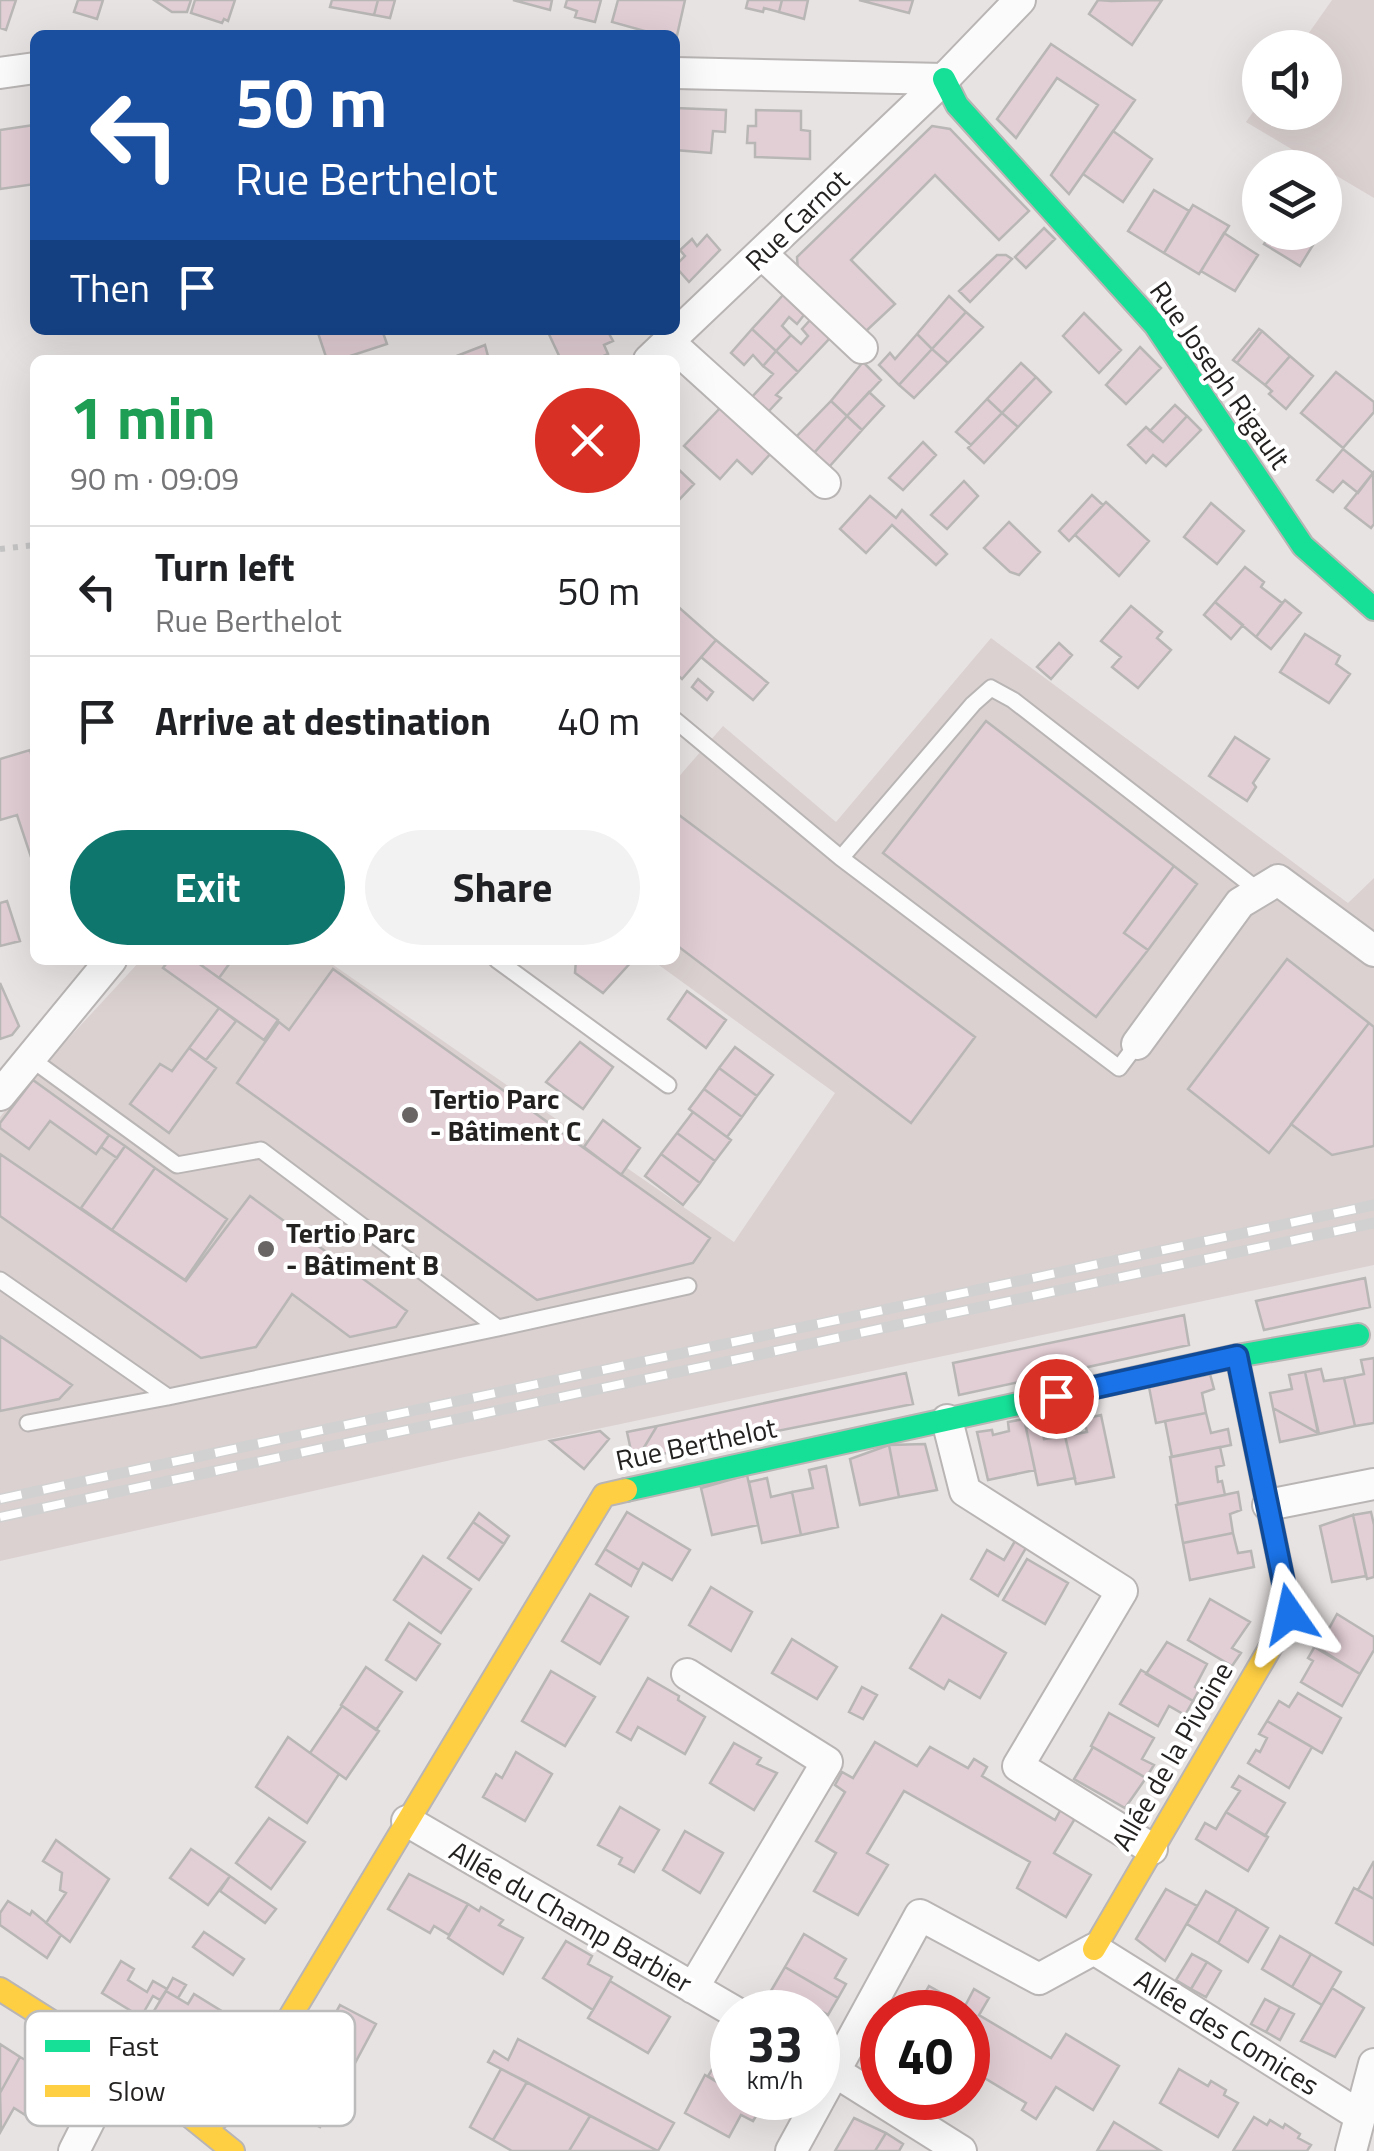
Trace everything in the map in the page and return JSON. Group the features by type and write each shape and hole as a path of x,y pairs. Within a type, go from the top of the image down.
{"street":[{"name":"Rue Carnot","path":"680,331 944,79 1020,0"},
{"path":"0,73 30,69"},
{"path":"680,72 944,79"},
{"name":"Rue Joseph Rigault","path":"944,79 957,105 1155,325 1303,546 1374,609"},
{"path":"762,254 862,348"},
{"path":"680,368 825,483"},
{"path":"1137,1044 1240,903 1278,880 1374,951"},
{"path":"1,1092 107,965"},
{"name":"Rue Berthelot","path":"293,2011 604,1495 1237,1356 1358,1335"},
{"name":"Allée de la Pivoine","path":"1094,1948 1290,1614 1237,1356"},
{"path":"947,1420 965,1491 1122,1592 1018,1766 1152,1849"},
{"path":"1268,1506 1374,1484"},
{"path":"687,1674 828,1762 693,1988"},
{"name":"Allée du Champ Barbier","path":"408,1820 710,1998"},
{"path":"840,2046 920,1915 1039,1979 1094,1948"},
{"name":"Allée des Comices","path":"1094,1948 1360,2115"},
{"path":"0,1989 36,2011"},
{"path":"1351,2151 1374,2064"},
{"path":"840,2075 961,2151"},
{"path":"791,2151 804,2120"},
{"path":"74,2151 87,2126"},
{"path":"207,2126 234,2151"},
{"path":"207,2126 247,2151"}],"lane":[{"path":"841,858 991,688 1013,700 1258,892"},
{"path":"680,724 841,858 1119,1068 1137,1044"},
{"path":"504,965 668,1085"},
{"path":"30,1058 177,1165 262,1150 498,1328"},
{"path":"0,1280 168,1396"},
{"path":"28,1423 688,1286"}],"path":[{"path":"0,550 30,545"}],"shaded area":[{"path":"1332,0 1374,0 1374,198 1342,179 1342,150 1293,150 1259,130 1342,130 1342,30 1311,30"},
{"path":"991,638 1348,903 1374,878 1374,1265 460,1458 0,1561 0,1117 136,965 333,965 734,1242 835,1093 659,965 680,965 680,775 723,726 836,822"}],"building":[{"path":"0,0 16,0 6,30 0,28"},
{"path":"78,0 103,0 97,19 74,12"},
{"path":"154,0 191,0 187,12 172,12"},
{"path":"195,0 235,0 228,21 224,19 222,23 191,13"},
{"path":"332,0 378,0 374,15 330,7"},
{"path":"378,0 395,0 390,18 374,15"},
{"path":"513,0 552,0 550,10"},
{"path":"567,0 601,0 595,22 575,17 577,11 565,7"},
{"path":"618,0 685,0 678,30 641,30 612,22"},
{"path":"748,0 782,0 779,12 764,8 763,12 746,8"},
{"path":"782,0 808,0 804,19 779,12"},
{"path":"859,0 913,0 909,13"},
{"path":"1098,0 1162,0 1132,45 1089,14"},
{"path":"1051,44 1135,100 1069,194 1051,175 1098,105 1057,78 1016,138 997,119"},
{"path":"680,108 726,110 725,132 713,131 711,153 680,150"},
{"path":"756,110 801,111 801,130 810,131 810,159 755,157 755,143 747,143 748,126 756,126"},
{"path":"30,126 30,185 0,189 0,130"},
{"path":"932,126 950,129 1029,211 999,240 935,175 851,260 895,304 865,332 798,271 797,257"},
{"path":"1113,131 1152,159 1123,202 1083,174"},
{"path":"1154,190 1189,211 1164,253 1128,231"},
{"path":"1193,205 1229,226 1199,274 1164,253"},
{"path":"1044,228 1055,239 1026,268 1015,257"},
{"path":"1224,233 1242,245 1242,250 1258,255 1235,291 1201,271"},
{"path":"707,235 720,250 689,282 680,272 680,261 685,256 680,250 692,239 697,246"},
{"path":"1274,250 1310,250 1300,266"},
{"path":"997,255 1012,259 970,302 959,291"},
{"path":"783,295 804,315 797,324 789,317 782,326 791,335 776,351 752,329"},
{"path":"949,296 966,312 932,349 917,334"},
{"path":"966,312 983,327 948,363 932,349"},
{"path":"1084,313 1121,350 1099,373 1063,336"},
{"path":"811,319 830,338 798,372 776,351 791,335 801,344 808,336 802,329"},
{"path":"752,329 776,351 763,366 753,355 744,365 731,353"},
{"path":"1259,329 1262,331 1237,363 1233,360"},
{"path":"1262,331 1290,356 1265,385 1237,363"},
{"path":"917,334 932,349 899,385 879,365 890,353 895,359"},
{"path":"319,335 384,335 387,344 353,355 325,355"},
{"path":"549,335 610,335 613,341 604,345 606,355 559,355"},
{"path":"485,345 488,355 459,355"},
{"path":"1140,347 1161,368 1126,404 1106,385"},
{"path":"932,349 948,363 914,398 899,385"},
{"path":"776,351 798,372 776,395 781,398 768,412 752,397 773,374 763,366"},
{"path":"1290,356 1313,376 1286,409 1265,385"},
{"path":"863,362 881,380 847,416 831,401"},
{"path":"1021,363 1036,377 1002,413 987,399"},
{"path":"1336,372 1374,402 1374,412 1343,448 1301,413"},
{"path":"1036,377 1051,392 1018,427 1002,413"},
{"path":"869,392 884,406 862,430 847,416"},
{"path":"987,399 1002,413 971,445 956,432"},
{"path":"831,401 847,416 814,453 796,437"},
{"path":"1175,405 1187,416 1163,442 1150,431"},
{"path":"722,406 772,452 752,474 737,460 720,479 684,446"},
{"path":"1002,413 1018,427 984,463 968,448"},
{"path":"847,416 862,430 829,467 814,453"},
{"path":"1187,416 1201,430 1166,466 1153,455 1146,463 1128,445 1146,427 1163,442"},
{"path":"923,442 936,455 903,490 889,478"},
{"path":"1343,449 1373,473 1358,493 1343,481 1333,492 1317,480"},
{"path":"680,471 694,484 680,499"},
{"path":"1373,473 1374,524 1371,528 1345,508"},
{"path":"964,481 978,496 947,529 931,515"},
{"path":"1092,495 1103,505 1069,541 1059,531"},
{"path":"870,496 896,518 902,510 947,554 936,565 892,525 866,553 840,529"},
{"path":"1106,502 1149,541 1119,576 1075,535"},
{"path":"1211,503 1244,531 1217,564 1184,537"},
{"path":"1009,522 1040,552 1019,575 1010,572 984,548"},
{"path":"1245,567 1264,582 1261,587 1282,603 1256,637 1215,602"},
{"path":"1285,600 1301,613 1271,649 1256,637"},
{"path":"1215,602 1243,625 1231,639 1204,615"},
{"path":"1131,606 1162,632 1157,638 1171,650 1138,688 1112,667 1121,657 1101,641"},
{"path":"680,608 716,640 680,677"},
{"path":"1305,634 1340,656 1336,664 1350,674 1329,703 1280,672"},
{"path":"716,640 768,683 753,700 701,657"},
{"path":"1059,643 1072,655 1051,679 1037,667"},
{"path":"698,679 713,692 707,700 692,687"},
{"path":"986,721 1174,866 1124,933 1148,950 1096,1017 883,853"},
{"path":"1235,737 1269,759 1253,783 1256,787 1247,801 1209,776"},
{"path":"30,750 30,854 17,815 0,820 0,759"},
{"path":"680,816 975,1037 911,1123 680,948"},
{"path":"1174,866 1197,884 1148,950 1124,933"},
{"path":"7,901 20,941 0,946 0,903"},
{"path":"1287,959 1369,1023 1269,1153 1188,1089"},
{"path":"201,965 278,1020 264,1040 163,968"},
{"path":"201,965 228,965 219,978"},
{"path":"576,965 628,965 603,993 575,973"},
{"name":"Tertio Parc - Bâtiment C","path":"333,969 710,1238 693,1263 537,1300 237,1083 279,1022 289,1030"},
{"path":"0,983 19,1026 12,1035 0,1039"},
{"path":"687,991 726,1020 706,1048 668,1019"},
{"path":"219,1008 236,1021 206,1060 189,1048"},
{"path":"1369,1023 1374,1027 1374,1146 1332,1155 1291,1124"},
{"path":"580,1042 613,1067 583,1109 546,1082"},
{"path":"735,1047 773,1075 757,1096 719,1068"},
{"path":"189,1048 216,1068 169,1133 130,1104 160,1064 172,1071"},
{"path":"719,1068 757,1096 742,1117 704,1089"},
{"path":"33,1080 109,1135 96,1154 50,1121 29,1149 0,1128"},
{"path":"704,1089 742,1117 727,1137 689,1109"},
{"path":"693,1112 731,1140 715,1161 677,1133"},
{"path":"603,1120 640,1148 621,1175 584,1147"},
{"path":"677,1133 715,1161 700,1183 661,1154"},
{"path":"109,1135 125,1146 117,1158 101,1147"},
{"path":"125,1146 155,1168 112,1230 81,1208"},
{"name":"Tertio Parc - Bâtiment B","path":"0,1154 186,1281 250,1196 407,1311 396,1327 350,1337 292,1294 256,1347 201,1358 0,1216"},
{"path":"661,1154 700,1183 683,1205 645,1176"},
{"path":"155,1168 227,1219 185,1280 112,1230"},
{"path":"1365,1278 1370,1307 1264,1330 1256,1301"},
{"path":"1184,1315 1189,1345 959,1395 953,1363"},
{"path":"0,1336 72,1385 59,1399 0,1411"},
{"path":"1374,1358 1374,1423 1355,1426 1344,1378 1364,1374 1361,1360"},
{"path":"1321,1369 1324,1381 1344,1378 1355,1426 1319,1434 1305,1372"},
{"path":"1305,1372 1318,1433 1273,1408 1270,1393 1292,1389 1289,1375"},
{"path":"906,1373 913,1404 637,1459 657,1426"},
{"path":"1210,1374 1214,1389 1202,1393 1206,1413 1156,1423 1149,1387"},
{"path":"1273,1408 1318,1433 1319,1434 1280,1442"},
{"path":"1206,1413 1211,1433 1228,1429 1231,1445 1172,1457 1165,1421"},
{"path":"1101,1415 1114,1477 1076,1484 1065,1436 1087,1432 1084,1419"},
{"path":"1024,1419 1035,1470 988,1480 977,1432 992,1430 993,1435 1009,1431 1008,1422"},
{"path":"1041,1424 1044,1439 1065,1436 1075,1478 1038,1485 1026,1428"},
{"path":"657,1426 637,1459 633,1460 627,1432"},
{"path":"600,1431 609,1439 584,1469 550,1441"},
{"path":"925,1444 937,1490 899,1497 889,1445"},
{"path":"889,1445 899,1497 860,1505 850,1459"},
{"path":"1220,1447 1224,1465 1216,1467 1225,1495 1178,1504 1170,1457"},
{"path":"826,1466 838,1527 801,1535 792,1492 813,1488 809,1470"},
{"path":"747,1475 758,1525 712,1535 701,1488"},
{"path":"767,1478 771,1497 792,1492 801,1535 762,1543 749,1482"},
{"path":"1238,1492 1241,1510 1230,1514 1233,1533 1183,1543 1176,1505"},
{"path":"627,1512 690,1550 672,1580 643,1563 639,1570 605,1549"},
{"path":"1371,1512 1374,1577 1367,1579 1353,1515"},
{"path":"479,1513 509,1536 504,1544 473,1522"},
{"path":"1353,1515 1366,1576 1332,1582 1320,1526"},
{"path":"473,1522 504,1544 479,1580 448,1558"},
{"path":"1233,1533 1238,1553 1251,1551 1254,1567 1190,1580 1183,1543"},
{"path":"1015,1541 1026,1548 998,1596 971,1579 987,1550 1004,1560"},
{"path":"605,1549 639,1570 631,1586 596,1564"},
{"path":"423,1556 471,1589 441,1633 394,1600"},
{"path":"1027,1559 1068,1583 1045,1624 1003,1600"},
{"path":"711,1587 752,1612 731,1651 689,1625"},
{"path":"590,1594 628,1617 600,1664 562,1641"},
{"path":"1210,1599 1250,1622 1232,1648 1241,1653 1232,1666 1188,1640"},
{"path":"1337,1614 1374,1637 1374,1650 1360,1674 1306,1642 1313,1627 1326,1634"},
{"path":"942,1615 1006,1653 980,1698 949,1680 944,1689 910,1668"},
{"path":"409,1623 440,1644 416,1680 386,1660"},
{"path":"792,1639 837,1667 817,1699 772,1673"},
{"path":"1167,1642 1207,1664 1195,1687 1199,1690 1193,1701 1146,1674"},
{"path":"1315,1646 1360,1674 1342,1706 1301,1682 1313,1661 1308,1658"},
{"path":"366,1667 402,1692 376,1730 341,1705"},
{"path":"1141,1670 1193,1701 1185,1715 1169,1706 1158,1726 1120,1704"},
{"path":"551,1671 595,1697 565,1746 522,1721"},
{"path":"648,1678 705,1717 685,1754 638,1727 631,1740 617,1732"},
{"path":"862,1687 877,1695 863,1719 849,1712"},
{"path":"1298,1693 1341,1718 1322,1753 1267,1721 1279,1701 1289,1707"},
{"path":"342,1706 379,1731 346,1779 310,1753"},
{"path":"1109,1713 1154,1738 1142,1759 1154,1765 1146,1778 1091,1746"},
{"path":"1267,1721 1312,1747 1289,1788 1248,1763 1267,1738 1259,1734"},
{"path":"288,1737 339,1774 307,1823 256,1787"},
{"path":"875,1742 917,1766 930,1747 968,1768 974,1759 987,1767 982,1776 1055,1820 1061,1809 1076,1817 1054,1853 1091,1875 1066,1917 1017,1888 1030,1862 904,1791 867,1853 888,1865 858,1915 814,1891 836,1853 816,1841 845,1792 835,1785 842,1772 853,1778"},
{"path":"734,1743 761,1758 757,1764 777,1773 754,1810 710,1783"},
{"path":"1093,1747 1146,1778 1125,1808 1074,1779"},
{"path":"516,1752 552,1774 525,1821 483,1797 496,1774 502,1778"},
{"path":"1239,1776 1285,1803 1265,1836 1226,1812 1240,1791 1232,1787"},
{"path":"620,1807 659,1830 634,1872 619,1864 622,1858 598,1845"},
{"path":"1226,1812 1268,1837 1248,1871 1196,1839 1205,1823 1216,1829"},
{"path":"269,1818 305,1842 271,1889 236,1863"},
{"path":"685,1831 723,1853 700,1893 663,1870"},
{"path":"56,1840 109,1879 70,1942 46,1923 66,1893 60,1890 62,1873 43,1861"},
{"path":"191,1849 230,1876 208,1905 170,1878"},
{"path":"1374,1861 1374,1899 1358,1890"},
{"path":"409,1874 468,1904 449,1935 434,1926 430,1933 388,1909"},
{"path":"230,1876 276,1909 265,1923 220,1891"},
{"path":"1354,1888 1374,1899 1374,1945 1336,1923"},
{"path":"1166,1889 1197,1906 1165,1961 1136,1939"},
{"path":"1206,1891 1237,1909 1218,1943 1187,1924"},
{"path":"8,1901 30,1915 32,1911 61,1935 47,1958 0,1925 0,1913"},
{"path":"468,1904 503,1920 499,1925 523,1938 503,1974 448,1938"},
{"path":"1237,1909 1268,1928 1248,1962 1218,1943"},
{"path":"204,1932 244,1959 233,1975 193,1947"},
{"path":"804,1934 846,1959 835,1978 846,1984 840,1994 840,1990 824,1990 785,1967"},
{"path":"1280,1936 1311,1954 1292,1987 1262,1969"},
{"path":"566,1941 592,1956 588,1964 612,1977 593,2010 543,1978"},
{"path":"1192,1954 1207,1962 1191,1989 1176,1980"},
{"path":"1311,1954 1341,1972 1322,2005 1292,1987"},
{"path":"121,1961 134,1969 128,1980 147,1992 153,1981 167,1989 160,2000 153,1996 144,2011 131,2011 102,1993"},
{"path":"1207,1962 1221,1971 1206,1997 1191,1989"},
{"path":"785,1967 824,1990 771,1990"},
{"path":"173,1978 186,1985 178,1998 166,1991"},
{"path":"610,1981 670,2017 648,2053 588,2018"},
{"path":"1332,1988 1364,2008 1335,2057 1301,2041"},
{"path":"166,1991 188,2004 194,1994 222,2011 154,2011"},
{"path":"1265,1999 1280,2007 1266,2032 1251,2024"},
{"path":"1280,2007 1294,2014 1280,2040 1266,2032"},
{"path":"355,2013 376,2024 355,2063"},
{"path":"990,2022 1051,2058 1066,2034 1119,2066 1093,2110 1056,2087 1036,2119 1022,2110 1026,2103 990,2081"},
{"path":"518,2039 674,2123 658,2151 488,2062 494,2051 508,2060"},
{"path":"0,2044 20,2057 0,2093"},
{"path":"20,2057 25,2060 25,2115 14,2108 1,2131 0,2093"},
{"path":"501,2069 527,2082 493,2140 470,2127"},
{"path":"1179,2069 1208,2086 1211,2081 1238,2103 1218,2137 1160,2103"},
{"path":"705,2075 710,2078 710,2120 738,2120 729,2137 685,2113"},
{"path":"527,2082 590,2116 569,2151 512,2151 493,2140"},
{"path":"590,2116 658,2151 569,2151"},
{"path":"1254,2117 1267,2125 1270,2120 1283,2128 1285,2124 1311,2145 1307,2151 1233,2151"},
{"path":"854,2118 886,2133 875,2151 835,2151"},
{"path":"1114,2122 1161,2151 1097,2151"},
{"path":"886,2133 903,2144 899,2151 875,2151"}],"railway":[{"path":"0,1499 1374,1205"},
{"path":"0,1517 1374,1223"}],"traffic: fast":[{"path":"944,79 957,105 1155,325 1303,546 1374,609"},
{"path":"626,1490 1237,1356 1358,1335"}],"traffic: slow":[{"path":"1094,1949 1290,1614 1237,1356"},
{"path":"294,2011 604,1495 626,1490"},
{"path":"0,1989 35,2011"},
{"path":"202,2126 233,2151"}],"place":[{"name":"Tertio Parc - Bâtiment C","path":"410,1115"},
{"name":"Tertio Parc - Bâtiment B","path":"266,1249"}],"route":[{"path":"1056,1396 1237,1356 1290,1614"}]}
